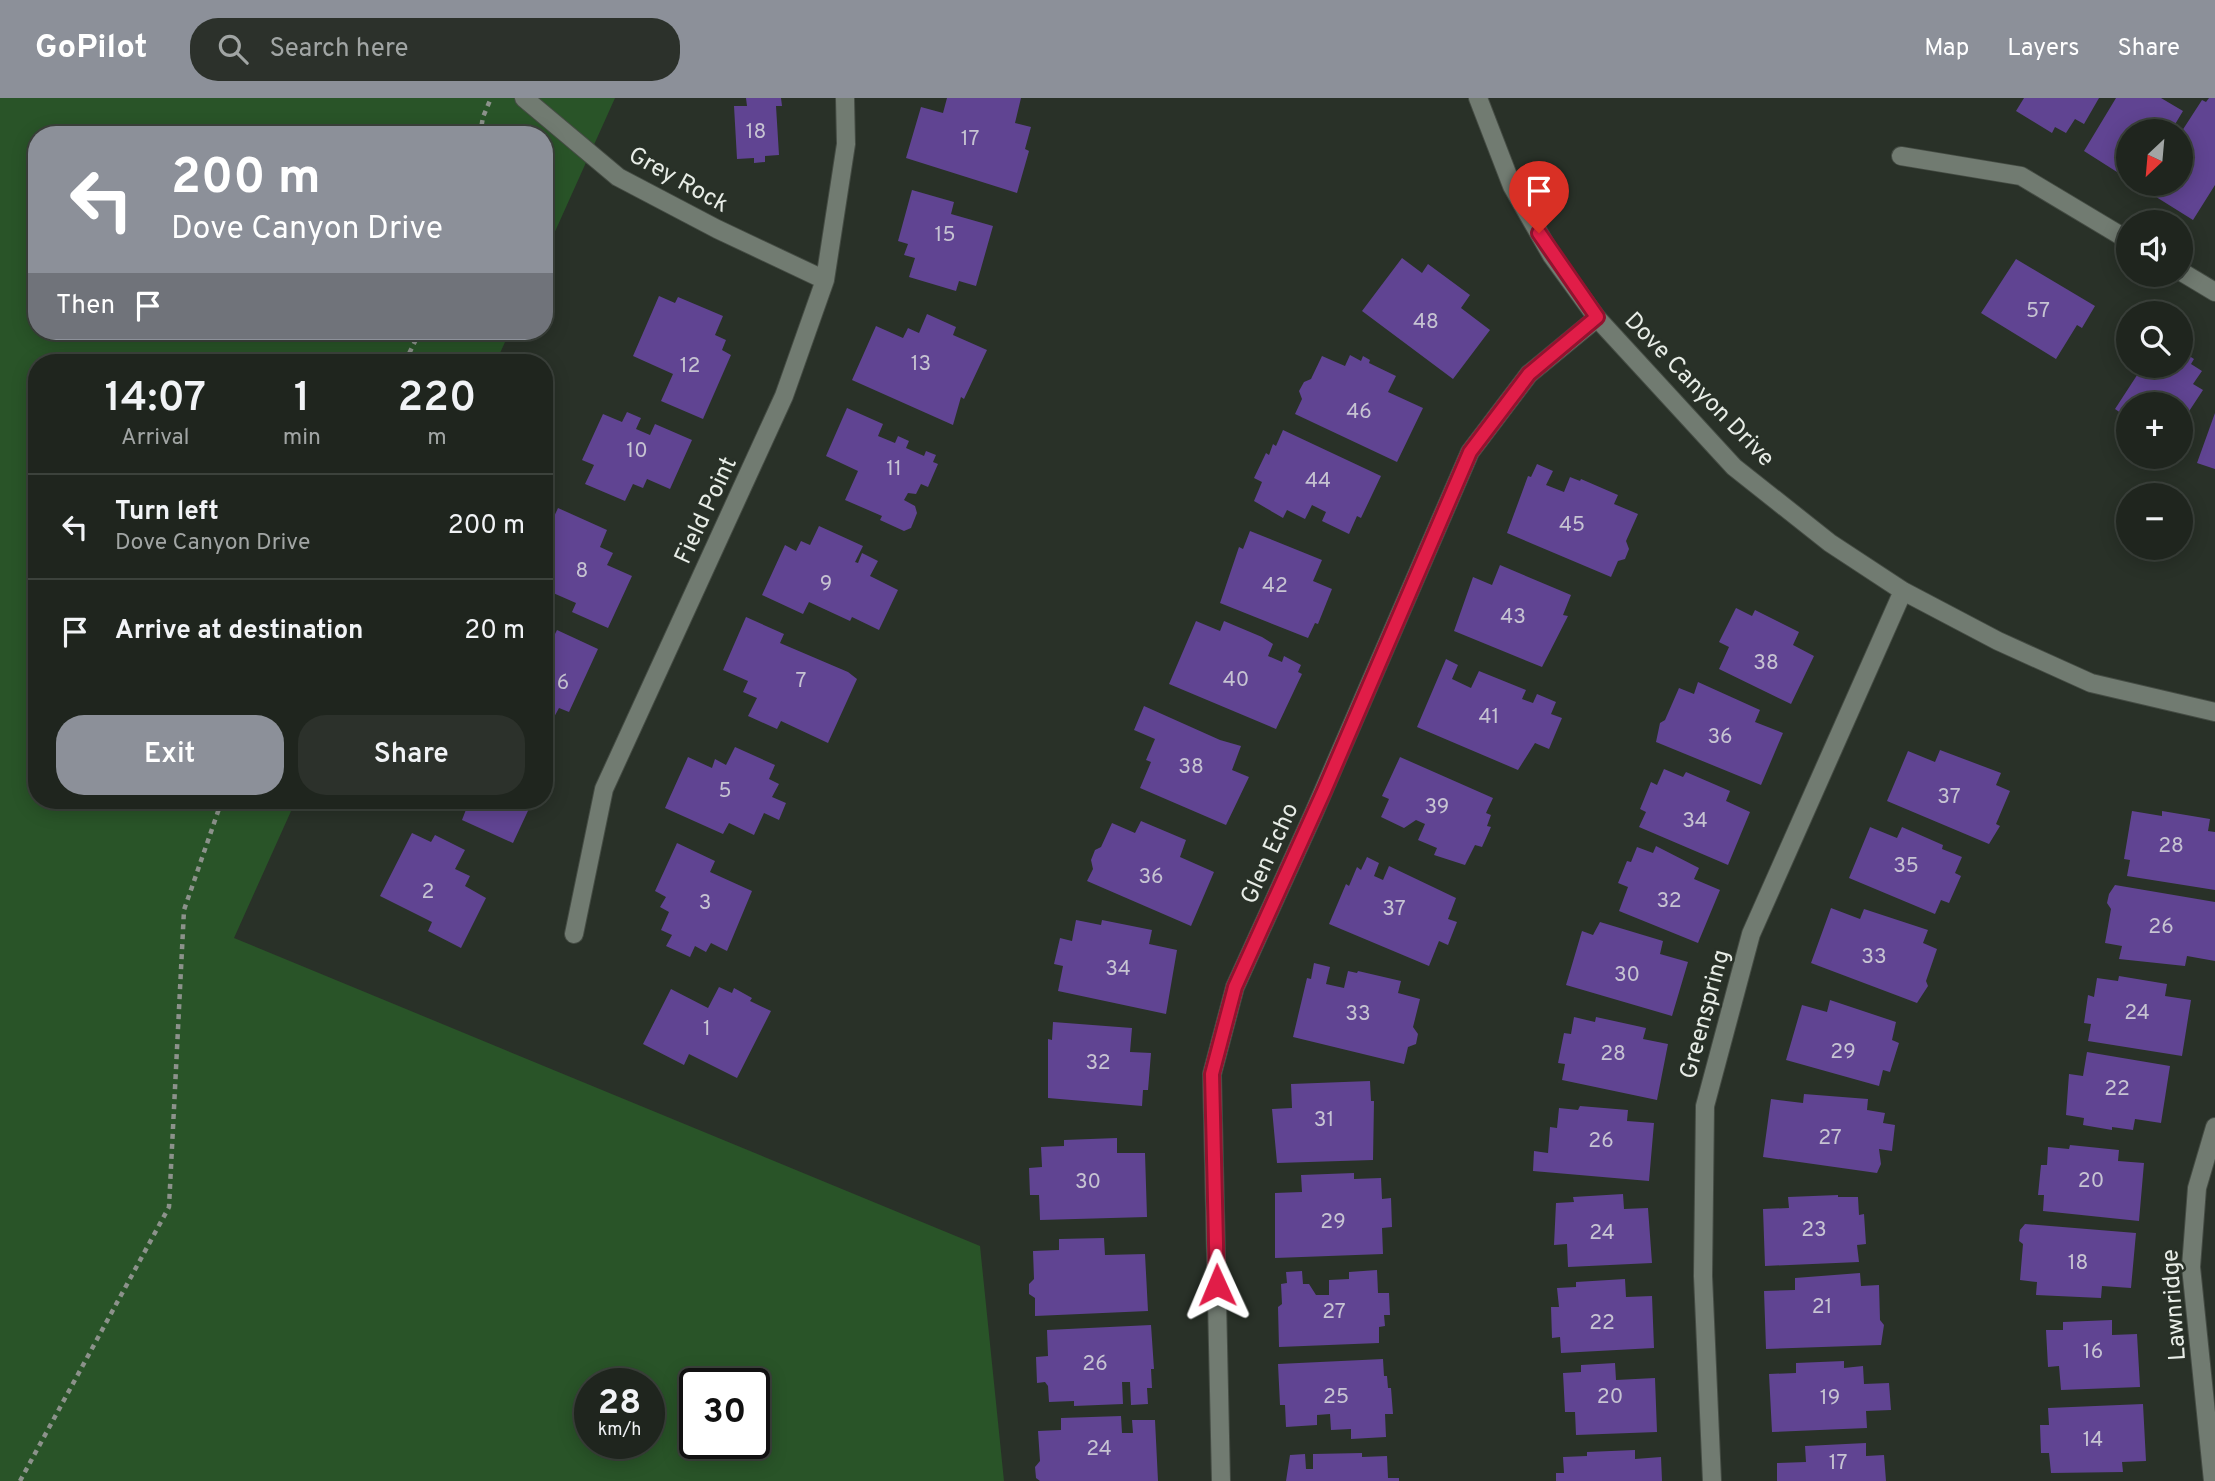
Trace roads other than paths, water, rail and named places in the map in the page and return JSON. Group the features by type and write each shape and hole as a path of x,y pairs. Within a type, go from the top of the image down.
{"street":[{"name":"Grey Rock","path":"524,98 618,177 825,280"},
{"name":"Field Point","path":"574,934 604,789 784,396 825,280 846,145 845,98"},
{"name":"Dove Canyon Drive","path":"1478,98 1513,186 1552,256 1597,317 1734,467 1830,543 1903,591 1998,641 2091,683 2215,712"},
{"path":"1900,156 2021,176 2116,233"},
{"path":"2193,279 2215,292"},
{"name":"Glen Echo","path":"1221,1481 1212,1074 1235,987 1319,803 1470,452 1529,374 1597,317"},
{"name":"Greenspring","path":"1712,1481 1703,1276 1705,1106 1751,934 1903,591"},
{"name":"Lawnridge","path":"2213,1481 2191,1267 2197,1188 2215,1127"}]}
